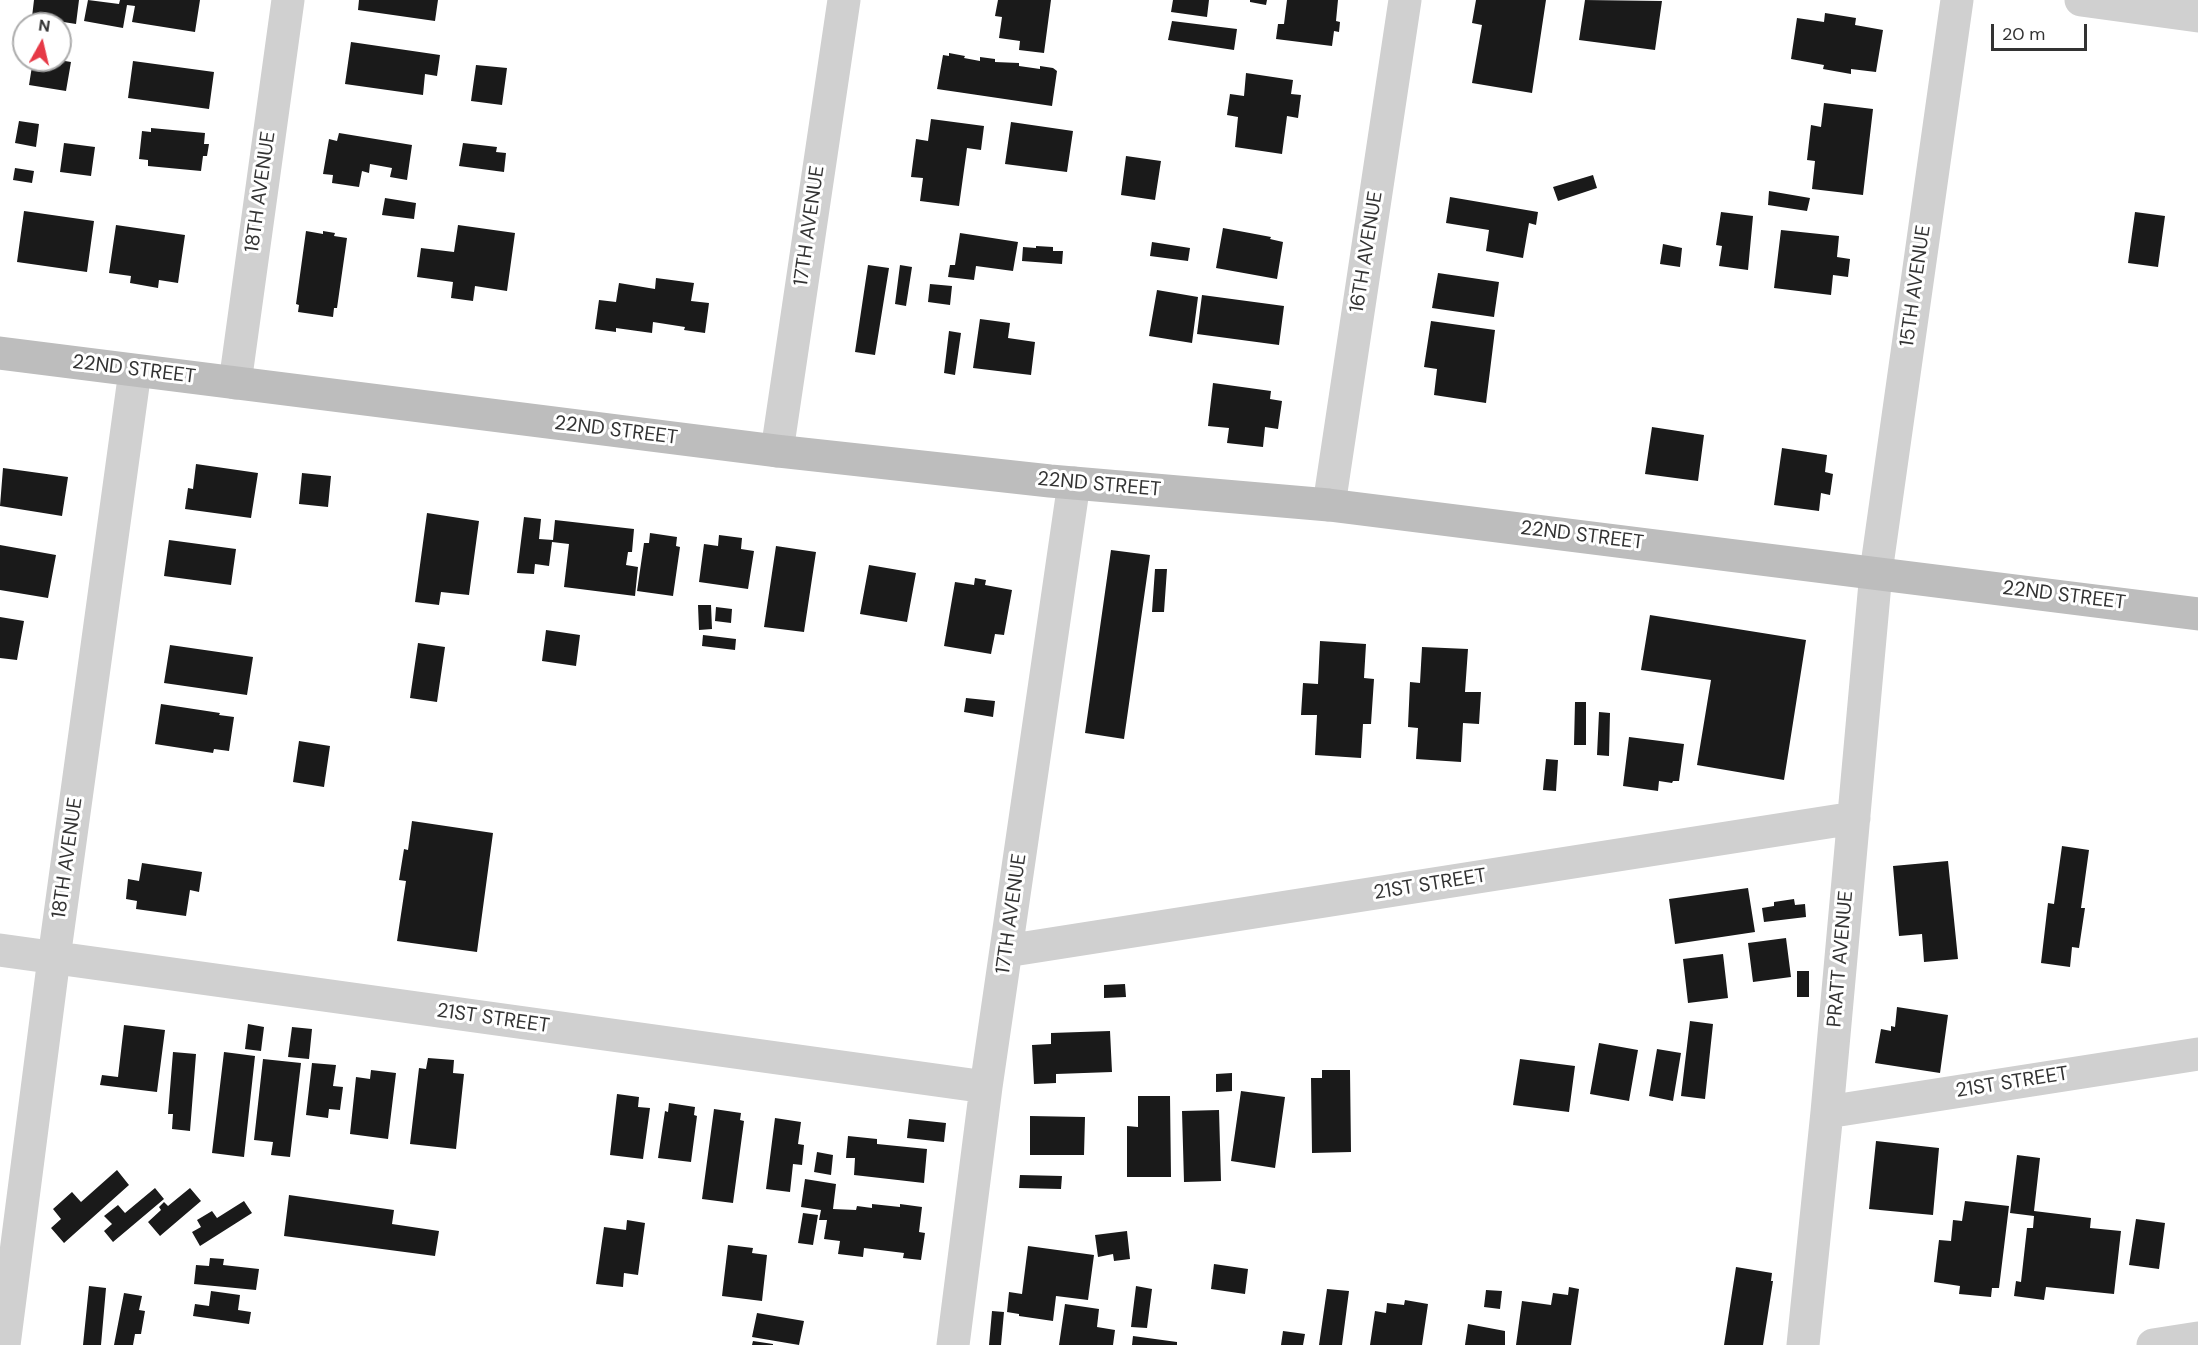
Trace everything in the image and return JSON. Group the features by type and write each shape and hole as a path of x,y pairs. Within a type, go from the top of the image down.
{"street":[{"name":"18TH AVENUE","path":"235,383 288,0"},
{"name":"17TH AVENUE","path":"777,451 844,0"},
{"name":"16TH AVENUE","path":"1329,505 1405,0"},
{"name":"15TH AVENUE","path":"1876,572 1957,0"},
{"path":"2081,0 2198,16"},
{"name":"22ND STREET","path":"0,353 777,451 1074,483 1329,505 2198,614"},
{"name":"18TH AVENUE","path":"4,1345 54,958 135,371"},
{"name":"17TH AVENUE","path":"953,1345 986,1087 1074,483"},
{"name":"PRATT AVENUE","path":"1803,1345 1827,1112 1876,572"},
{"name":"21ST STREET","path":"1006,951 1854,818"},
{"name":"21ST STREET","path":"0,950 986,1087"},
{"name":"21ST STREET","path":"1827,1112 2198,1054"},
{"path":"2153,1345 2198,1338"}],"building":[{"path":"34,0 79,0 76,24 72,23 72,12 33,12"},
{"path":"88,0 119,4 120,0 200,0 195,32 132,22 135,6 127,5 123,28 84,21"},
{"path":"359,0 438,0 435,21 358,10"},
{"path":"998,0 1051,0 1044,53 1019,50 1020,41 999,38 1002,17 995,16"},
{"path":"1173,0 1209,0 1207,17 1171,12"},
{"path":"1250,0 1267,0 1266,5 1250,2"},
{"path":"1287,0 1338,0 1336,21 1340,22 1339,32 1334,31 1332,46 1276,39 1278,24 1284,24"},
{"path":"1476,0 1546,0 1532,93 1472,83 1482,25 1472,23"},
{"path":"1585,0 1662,1 1655,50 1579,40"},
{"path":"1825,13 1856,18 1855,25 1883,30 1876,72 1851,69 1851,74 1823,69 1824,65 1791,59 1797,18 1824,22"},
{"path":"1172,21 1237,29 1234,50 1168,40"},
{"path":"351,42 440,55 437,76 425,74 423,95 345,84"},
{"path":"949,53 980,61 980,57 995,59 995,62 1019,63 1019,66 1053,68 1057,71 1052,106 937,89 943,55 949,56"},
{"path":"133,61 214,72 209,109 128,98"},
{"path":"476,65 507,68 502,105 471,101"},
{"path":"31,72 69,72 66,91 29,85"},
{"path":"1246,73 1293,80 1291,94 1301,95 1298,118 1287,116 1282,154 1235,147 1238,117 1227,115 1230,94 1244,96"},
{"path":"1824,103 1873,109 1863,195 1812,189 1815,161 1807,160 1811,125 1821,127"},
{"path":"931,119 984,126 981,150 967,148 959,206 920,201 923,178 911,177 916,139 928,141"},
{"path":"19,121 39,124 36,147 15,143"},
{"path":"1011,122 1073,131 1067,172 1005,164"},
{"path":"151,128 205,133 204,144 209,144 207,156 203,156 201,171 148,166 148,160 139,159 142,131 151,132"},
{"path":"339,133 412,145 407,180 390,177 392,168 370,164 369,173 362,171 359,187 332,183 333,175 323,174 329,139 337,141"},
{"path":"64,143 95,147 91,176 60,172"},
{"path":"463,143 497,147 496,152 506,153 504,172 459,166"},
{"path":"1126,156 1161,161 1155,200 1121,195"},
{"path":"15,168 34,171 32,183 13,180"},
{"path":"1593,175 1597,188 1558,201 1553,187"},
{"path":"1769,191 1810,198 1807,211 1768,205"},
{"path":"1450,197 1538,212 1536,225 1529,223 1523,258 1486,251 1489,230 1446,223"},
{"path":"385,198 416,203 414,219 382,215"},
{"path":"24,211 94,221 87,272 17,262"},
{"path":"1721,212 1753,216 1748,270 1719,266 1722,246 1716,245"},
{"path":"2135,212 2165,216 2158,267 2128,263"},
{"path":"116,225 185,235 178,283 159,280 158,288 130,283 131,276 109,273"},
{"path":"458,225 515,233 507,291 475,286 473,301 451,298 453,282 417,277 421,248 454,252"},
{"path":"1223,228 1271,237 1270,239 1283,242 1277,279 1216,268"},
{"path":"1781,230 1839,236 1837,257 1850,259 1848,277 1833,275 1831,295 1774,288"},
{"path":"306,231 323,234 323,231 335,233 334,236 347,238 337,308 334,308 333,317 298,312 299,305 296,304"},
{"path":"960,233 1018,242 1013,271 976,266 974,280 948,277 950,265 955,265"},
{"path":"1152,242 1190,248 1188,261 1150,256"},
{"path":"1663,244 1682,248 1680,267 1660,264"},
{"path":"1036,246 1053,247 1053,251 1063,251 1062,264 1022,261 1023,247 1036,248"},
{"path":"868,265 889,268 875,355 855,352"},
{"path":"900,265 912,267 906,306 895,304"},
{"path":"1438,273 1499,282 1494,317 1432,308"},
{"path":"656,278 694,283 691,301 709,303 705,333 653,322 652,333 616,328 616,332 595,329 599,300 616,302 619,283 655,289"},
{"path":"930,284 952,286 950,305 928,302"},
{"path":"1157,290 1198,297 1192,343 1149,336"},
{"path":"1202,295 1284,306 1279,345 1197,334"},
{"path":"980,319 1010,323 1008,338 1035,342 1031,375 973,368"},
{"path":"1431,321 1495,330 1486,403 1434,395 1437,369 1424,367"},
{"path":"949,331 961,333 955,375 944,373"},
{"path":"1213,383 1271,391 1270,399 1282,401 1278,429 1265,427 1263,447 1227,443 1229,428 1208,426"},
{"path":"1652,427 1704,435 1698,481 1645,474"},
{"path":"1782,448 1827,455 1825,472 1833,474 1830,495 1821,493 1819,511 1774,505"},
{"path":"196,464 258,473 251,518 185,509 188,488 193,489"},
{"path":"3,468 68,477 62,516 0,506"},
{"path":"302,473 331,476 328,507 299,504"},
{"path":"427,513 479,521 469,595 441,592 439,605 415,602"},
{"path":"524,517 541,519 539,539 553,540 555,520 634,529 632,552 628,552 626,565 638,567 635,596 564,587 569,544 552,542 549,566 535,564 534,574 517,573"},
{"path":"650,533 677,537 676,546 680,547 673,596 637,591 644,543 649,543"},
{"path":"719,535 742,538 741,549 754,551 748,589 699,582 704,544 718,546"},
{"path":"169,540 236,549 231,585 164,576"},
{"path":"0,545 56,555 48,598 0,590"},
{"path":"776,546 816,552 804,632 764,627"},
{"path":"1111,550 1150,555 1124,739 1085,733"},
{"path":"869,565 916,573 907,622 860,614"},
{"path":"1155,569 1167,569 1164,612 1152,612"},
{"path":"975,578 986,580 985,585 1012,590 1004,635 995,634 991,654 944,646 955,582 974,585"},
{"path":"698,605 711,605 712,629 699,630"},
{"path":"716,607 732,609 731,623 715,621"},
{"path":"1650,615 1806,640 1784,780 1697,765 1711,680 1641,670"},
{"path":"0,617 24,621 17,660 0,658"},
{"path":"546,630 580,635 576,666 542,661"},
{"path":"703,635 736,639 735,650 702,646"},
{"path":"1320,641 1366,644 1364,678 1374,679 1371,724 1363,724 1361,758 1315,755 1317,715 1301,715 1303,683 1318,684"},
{"path":"418,643 445,647 437,702 410,698"},
{"path":"170,645 253,657 247,695 164,683"},
{"path":"1422,647 1468,649 1465,692 1481,692 1479,724 1463,723 1461,762 1416,759 1418,728 1408,727 1410,682 1420,683"},
{"path":"966,698 995,701 993,717 964,712"},
{"path":"1575,702 1586,702 1586,745 1574,745"},
{"path":"161,704 234,717 229,751 214,749 213,753 155,744"},
{"path":"1599,712 1610,713 1609,756 1597,755"},
{"path":"1629,737 1684,744 1679,781 1672,783 1659,781 1658,791 1623,786"},
{"path":"299,741 330,746 324,787 293,782"},
{"path":"1546,759 1558,760 1556,791 1543,790"},
{"path":"412,821 493,833 477,952 397,941 406,881 399,880 404,849 408,850"},
{"path":"2062,846 2089,850 2081,908 2085,908 2079,948 2072,947 2070,967 2041,963 2048,903 2054,904"},
{"path":"1948,861 1958,959 1924,962 1922,934 1899,936 1893,866"},
{"path":"142,863 202,872 199,892 190,890 186,916 136,909 137,901 126,899 128,879 139,881"},
{"path":"1748,888 1755,932 1675,944 1669,899"},
{"path":"1794,899 1795,905 1805,904 1806,917 1764,922 1762,908 1774,906 1774,902"},
{"path":"1786,938 1791,977 1753,982 1748,943"},
{"path":"1723,954 1728,998 1688,1003 1683,959"},
{"path":"1797,971 1809,971 1809,997 1797,997"},
{"path":"1125,984 1126,997 1104,998 1104,985"},
{"path":"1897,1007 1948,1015 1940,1073 1875,1063 1881,1029 1891,1031 1891,1026 1895,1027"},
{"path":"1690,1021 1713,1024 1705,1099 1681,1096"},
{"path":"248,1024 264,1027 261,1051 245,1049"},
{"path":"124,1025 165,1030 157,1092 100,1085 102,1075 118,1077"},
{"path":"292,1027 312,1029 309,1059 288,1057"},
{"path":"1110,1031 1112,1072 1056,1074 1056,1083 1034,1084 1032,1045 1051,1044 1051,1033"},
{"path":"1599,1043 1638,1050 1629,1101 1590,1094"},
{"path":"1657,1049 1681,1053 1673,1101 1649,1096"},
{"path":"173,1052 196,1054 190,1131 172,1129 173,1114 168,1114"},
{"path":"224,1052 255,1056 244,1157 212,1153"},
{"path":"428,1058 454,1060 453,1073 464,1074 456,1149 410,1144 419,1068 426,1069"},
{"path":"263,1059 301,1063 290,1157 271,1155 273,1142 254,1140"},
{"path":"1520,1059 1575,1066 1569,1112 1513,1105"},
{"path":"312,1063 336,1065 333,1086 343,1087 340,1110 329,1109 328,1118 306,1115"},
{"path":"371,1070 396,1073 388,1139 350,1134 356,1077 370,1079"},
{"path":"1322,1070 1350,1070 1351,1152 1312,1153 1311,1078 1322,1078"},
{"path":"1232,1073 1232,1091 1216,1092 1216,1074"},
{"path":"1241,1091 1285,1097 1275,1168 1231,1161"},
{"path":"617,1094 639,1097 638,1107 650,1108 643,1159 610,1155"},
{"path":"1138,1096 1170,1096 1171,1177 1127,1177 1127,1126 1138,1127"},
{"path":"669,1103 695,1107 694,1115 697,1116 691,1162 658,1158 665,1111 668,1112"},
{"path":"714,1109 741,1113 740,1120 744,1121 733,1203 702,1199"},
{"path":"1219,1110 1221,1181 1184,1182 1182,1111"},
{"path":"1030,1116 1085,1117 1084,1155 1030,1155"},
{"path":"775,1118 801,1122 798,1144 804,1145 802,1165 793,1164 790,1192 766,1189"},
{"path":"909,1119 946,1123 944,1142 907,1138"},
{"path":"848,1136 877,1139 877,1144 927,1149 924,1183 854,1175 855,1158 846,1158"},
{"path":"1876,1141 1939,1148 1933,1215 1869,1209"},
{"path":"817,1152 833,1155 831,1175 814,1172"},
{"path":"2017,1155 2040,1158 2034,1211 2091,1218 2090,1228 2121,1231 2114,1294 2046,1287 2044,1300 2014,1296 2016,1281 2021,1282 2027,1228 2033,1228 2034,1216 2010,1213"},
{"path":"117,1170 129,1185 64,1243 51,1228 61,1219 53,1209 72,1192 81,1202"},
{"path":"1020,1175 1062,1176 1061,1189 1019,1188"},
{"path":"805,1179 836,1184 833,1209 856,1210 857,1206 872,1208 872,1204 922,1207 919,1232 925,1233 921,1260 903,1258 904,1253 864,1248 863,1257 838,1254 840,1241 824,1239 827,1220 819,1220 821,1210 801,1207"},
{"path":"155,1188 164,1199 113,1242 104,1231 112,1224 104,1216 118,1205 125,1213"},
{"path":"190,1188 201,1201 160,1236 148,1222 161,1210 159,1207 164,1202 168,1206"},
{"path":"289,1195 394,1210 392,1224 439,1231 435,1256 284,1236"},
{"path":"244,1201 252,1213 200,1246 192,1232 201,1227 197,1220 212,1211 217,1218"},
{"path":"1965,1201 2009,1206 1999,1288 1992,1288 1991,1297 1959,1294 1960,1286 1934,1282 1939,1240 1951,1241 1953,1220 1962,1221"},
{"path":"803,1213 818,1215 813,1245 798,1243"},
{"path":"2136,1219 2165,1223 2159,1269 2129,1265"},
{"path":"627,1220 645,1223 638,1275 624,1273 623,1287 596,1284 604,1227 626,1230"},
{"path":"1127,1231 1130,1259 1114,1261 1113,1254 1098,1257 1095,1235"},
{"path":"728,1245 753,1248 752,1253 767,1255 762,1301 722,1296"},
{"path":"1028,1246 1094,1255 1088,1300 1056,1296 1053,1321 1007,1312 1009,1292 1022,1294"},
{"path":"210,1258 224,1259 223,1265 259,1269 256,1290 194,1284 196,1265 209,1266"},
{"path":"1214,1264 1248,1269 1245,1294 1211,1289"},
{"path":"1736,1267 1772,1273 1771,1281 1773,1281 1763,1345 1724,1345"},
{"path":"89,1286 106,1288 101,1345 83,1345"},
{"path":"1136,1286 1152,1289 1147,1328 1131,1327"},
{"path":"1569,1287 1579,1289 1571,1345 1516,1345 1522,1301 1551,1305 1553,1293 1568,1295"},
{"path":"1327,1289 1349,1291 1342,1345 1319,1345"},
{"path":"1486,1290 1502,1291 1500,1309 1484,1307"},
{"path":"211,1291 240,1295 238,1310 251,1312 249,1324 193,1316 195,1304 209,1306"},
{"path":"124,1293 142,1296 139,1310 145,1311 141,1334 135,1334 133,1345 114,1345"},
{"path":"1405,1300 1428,1304 1422,1345 1370,1345 1375,1311 1386,1313 1387,1303 1404,1305"},
{"path":"1065,1304 1099,1309 1097,1327 1115,1330 1113,1345 1059,1345"},
{"path":"992,1311 1004,1312 1001,1345 989,1345"},
{"path":"757,1313 804,1321 799,1345 752,1337"},
{"path":"1468,1324 1505,1331 1505,1345 1465,1345"},
{"path":"1283,1331 1305,1334 1303,1345 1281,1345"},
{"path":"1133,1336 1177,1342 1177,1345 1132,1345"},
{"path":"753,1341 773,1344 773,1345 752,1345"}]}
